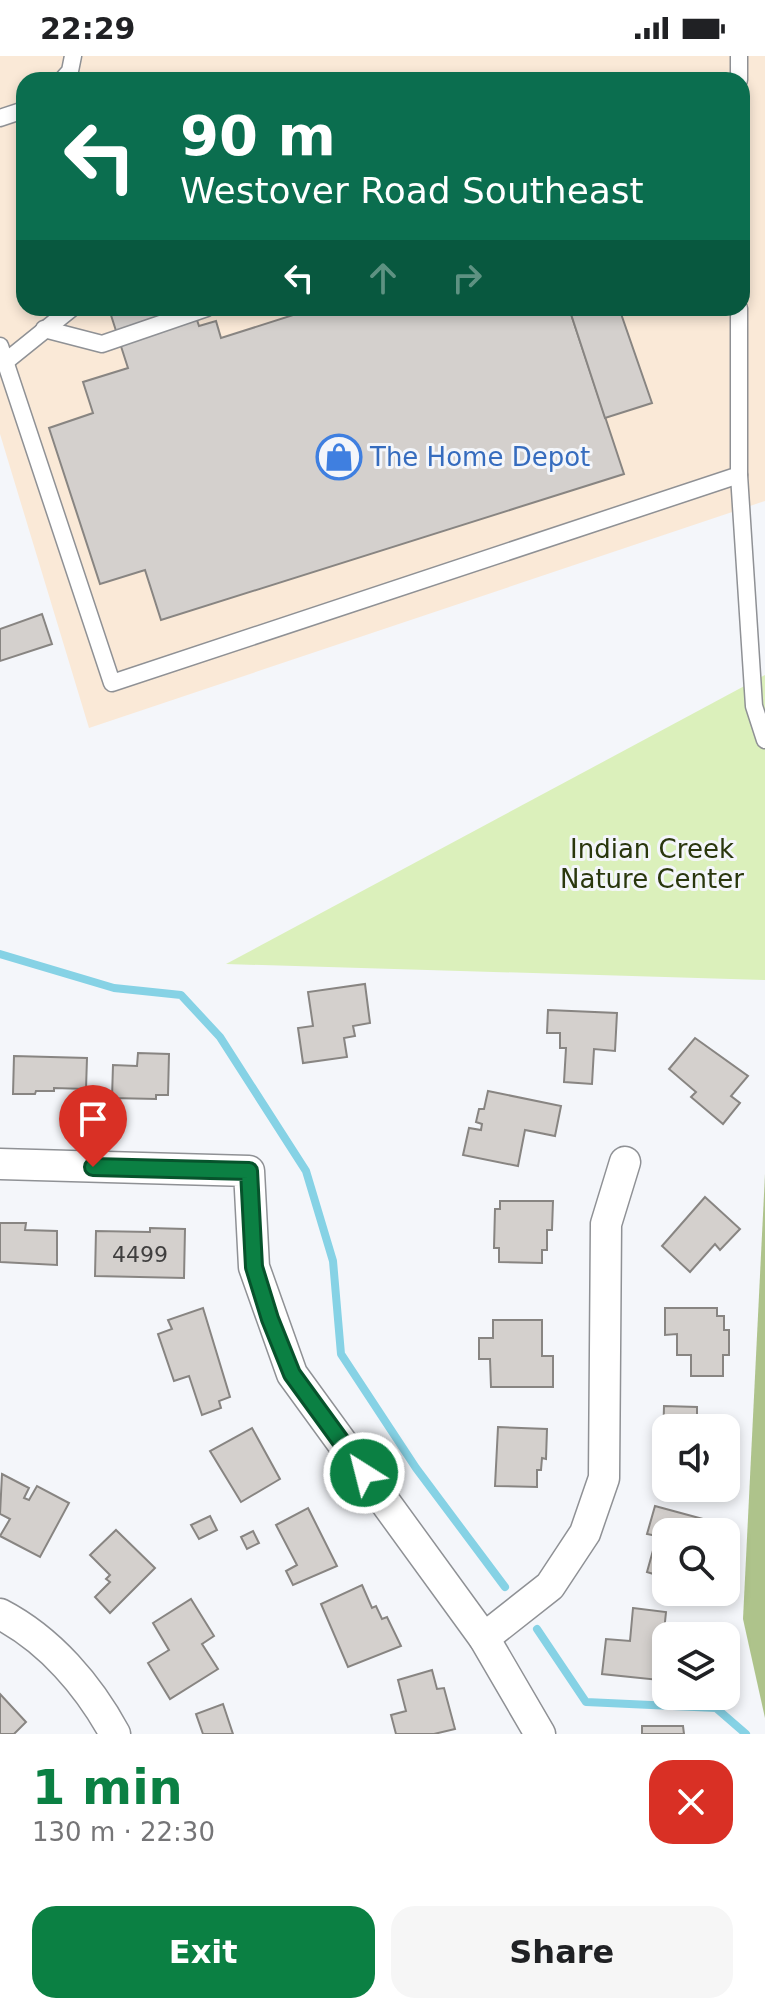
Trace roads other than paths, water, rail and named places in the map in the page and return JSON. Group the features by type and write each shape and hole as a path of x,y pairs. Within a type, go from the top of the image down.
{"street":[{"path":"484,1638 550,1586 585,1533 604,1478 606,1224 625,1162"},
{"path":"0,1164 249,1171 254,1267 292,1374 484,1638 540,1734"},
{"path":"0,1614 57,1656 96,1699 115,1734"}],"lane":[{"path":"61,316 3,354 112,683 739,475"},
{"path":"44,329 102,344 184,316"},
{"path":"739,316 739,475 745,607 754,706 765,740"}],"waterway":[{"path":"0,954 114,988 181,995 220,1037 306,1171 333,1261 341,1354 416,1468 505,1587"},
{"path":"537,1629 586,1702 716,1708 746,1734"}],"place":[{"name":"The Home Depot","path":"339,457"}],"park label":[{"name":"Indian Creek Nature Center","path":"652,864"}]}
